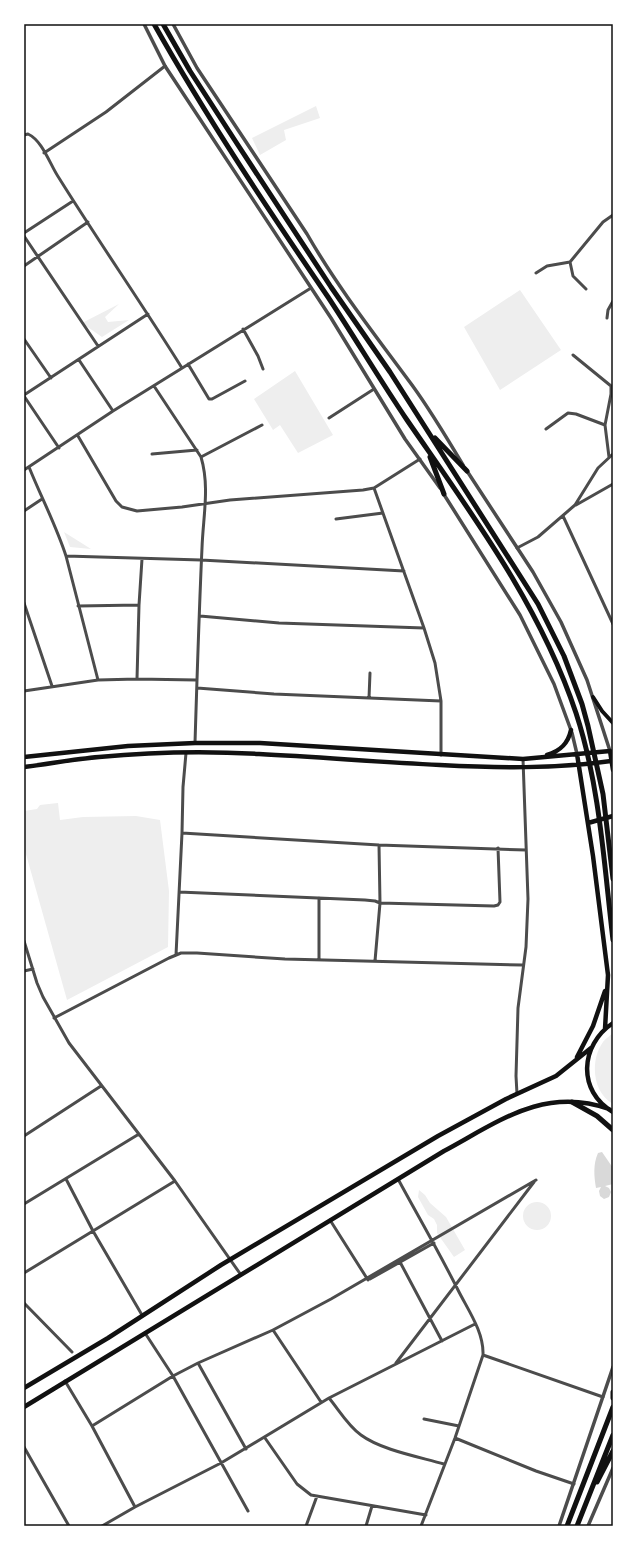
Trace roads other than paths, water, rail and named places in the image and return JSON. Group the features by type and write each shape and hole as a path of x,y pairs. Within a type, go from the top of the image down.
{"highway":[{"path":"154,24 191,89 226,144 350,330 396,403 458,494 525,599 539,624 576,712 586,749 604,862 613,940"},
{"path":"163,24 190,71 427,430 538,604 564,656 579,695 588,726 603,794 613,879"},
{"path":"427,430 467,471"},
{"path":"425,445 444,494"},
{"path":"572,1102 597,1116 613,1130"},
{"path":"613,1392 613,1398"},
{"path":"567,1526 613,1407"},
{"path":"577,1526 613,1435"},
{"path":"590,1491 602,1474 613,1451"}],"main road":[{"path":"593,697 602,711 613,723"},
{"path":"538,758 554,753 560,749 567,740 571,730"},
{"path":"24,757 128,746 196,743 260,743 523,759 611,751 613,770"},
{"path":"258,754 260,743"},
{"path":"24,767 98,757 166,752 258,754 336,758 371,762 523,768 580,766 612,761"},
{"path":"577,754 588,823 608,975 605,1029"},
{"path":"492,767 493,757"},
{"path":"588,823 613,816"},
{"path":"575,1060 587,1040 599,1013 608,975"},
{"path":"611,1110 599,1100 591,1088 587,1075 587,1062 591,1048 597,1038 613,1023"},
{"path":"24,1388 108,1338 231,1259 438,1136 477,1114 556,1076 591,1048"},
{"path":"24,1407 444,1151 528,1108 551,1102 572,1102 593,1104 611,1110"}],"street":[{"path":"144,24 165,66 311,288 374,389 444,494 520,615 554,684 571,730 577,754"},
{"path":"172,24 197,68 320,256 360,314 413,386 537,578 578,657 611,751"},
{"path":"44,152 106,112 165,66"},
{"path":"24,135 28,134 38,141 73,201 182,368"},
{"path":"24,233 73,201"},
{"path":"536,273 547,266 570,262 603,222 613,215"},
{"path":"24,266 88,222"},
{"path":"24,236 98,346"},
{"path":"570,262 573,276 586,289"},
{"path":"24,470 243,329 311,288"},
{"path":"607,318 608,310 613,301"},
{"path":"59,448 24,396 148,314"},
{"path":"243,329 258,356 263,369"},
{"path":"24,339 50,378"},
{"path":"573,355 612,386 605,425 609,457"},
{"path":"79,360 113,412"},
{"path":"188,364 209,399 212,399 245,381"},
{"path":"154,386 169,411 201,457 206,480 206,502 202,530 200,616 196,680 196,743"},
{"path":"329,418 374,389"},
{"path":"546,429 568,413 587,417 605,425"},
{"path":"201,457 262,425"},
{"path":"78,436 111,495 122,507 137,511 182,507 206,502 374,488 420,459"},
{"path":"152,454 197,450"},
{"path":"575,506 598,468 613,454"},
{"path":"29,467 66,556 98,680"},
{"path":"517,548 538,537 575,506 613,484"},
{"path":"374,488 435,663 442,701 441,755"},
{"path":"24,511 42,499"},
{"path":"336,519 383,513"},
{"path":"563,516 613,624"},
{"path":"66,556 201,560 404,571"},
{"path":"137,679 142,559"},
{"path":"24,604 52,686"},
{"path":"78,606 139,605"},
{"path":"200,616 279,623 424,628"},
{"path":"369,698 370,673"},
{"path":"24,691 98,680 196,680"},
{"path":"197,688 274,694 442,701"},
{"path":"176,955 183,788 186,752"},
{"path":"517,1094 516,1071 518,1008 522,965 526,947 528,899 523,759"},
{"path":"182,833 379,846 498,848 526,850"},
{"path":"375,960 380,904 379,846"},
{"path":"179,892 375,901 380,904 498,905 500,902 498,848"},
{"path":"319,898 319,960"},
{"path":"24,941 37,983 54,1018 69,1043 175,1181 242,1275"},
{"path":"54,1018 181,953 319,960 375,960 522,965"},
{"path":"24,971 33,969"},
{"path":"24,1136 101,1086"},
{"path":"24,1204 139,1134"},
{"path":"66,1179 93,1231 142,1315"},
{"path":"398,1179 434,1243 475,1324 482,1340 483,1355 455,1438 421,1526"},
{"path":"368,1280 536,1180"},
{"path":"92,1426 173,1376 198,1363 273,1330 331,1299 536,1180"},
{"path":"394,1365 536,1180"},
{"path":"24,1272 175,1181"},
{"path":"330,1220 368,1280"},
{"path":"368,1280 434,1243"},
{"path":"400,1262 442,1341"},
{"path":"24,1303 72,1352"},
{"path":"102,1526 135,1507 221,1464 329,1398 475,1324"},
{"path":"273,1330 322,1402"},
{"path":"145,1333 173,1376 248,1511"},
{"path":"483,1355 603,1397"},
{"path":"198,1363 246,1449"},
{"path":"559,1526 613,1367"},
{"path":"65,1381 92,1426 135,1507"},
{"path":"329,1398 353,1428 367,1439 380,1445 444,1464"},
{"path":"424,1419 459,1426"},
{"path":"265,1438 298,1484 311,1495 426,1515"},
{"path":"455,1438 536,1471 574,1484"},
{"path":"24,1447 69,1526"},
{"path":"588,1526 613,1468"},
{"path":"306,1526 317,1496"},
{"path":"366,1526 372,1506"}]}
